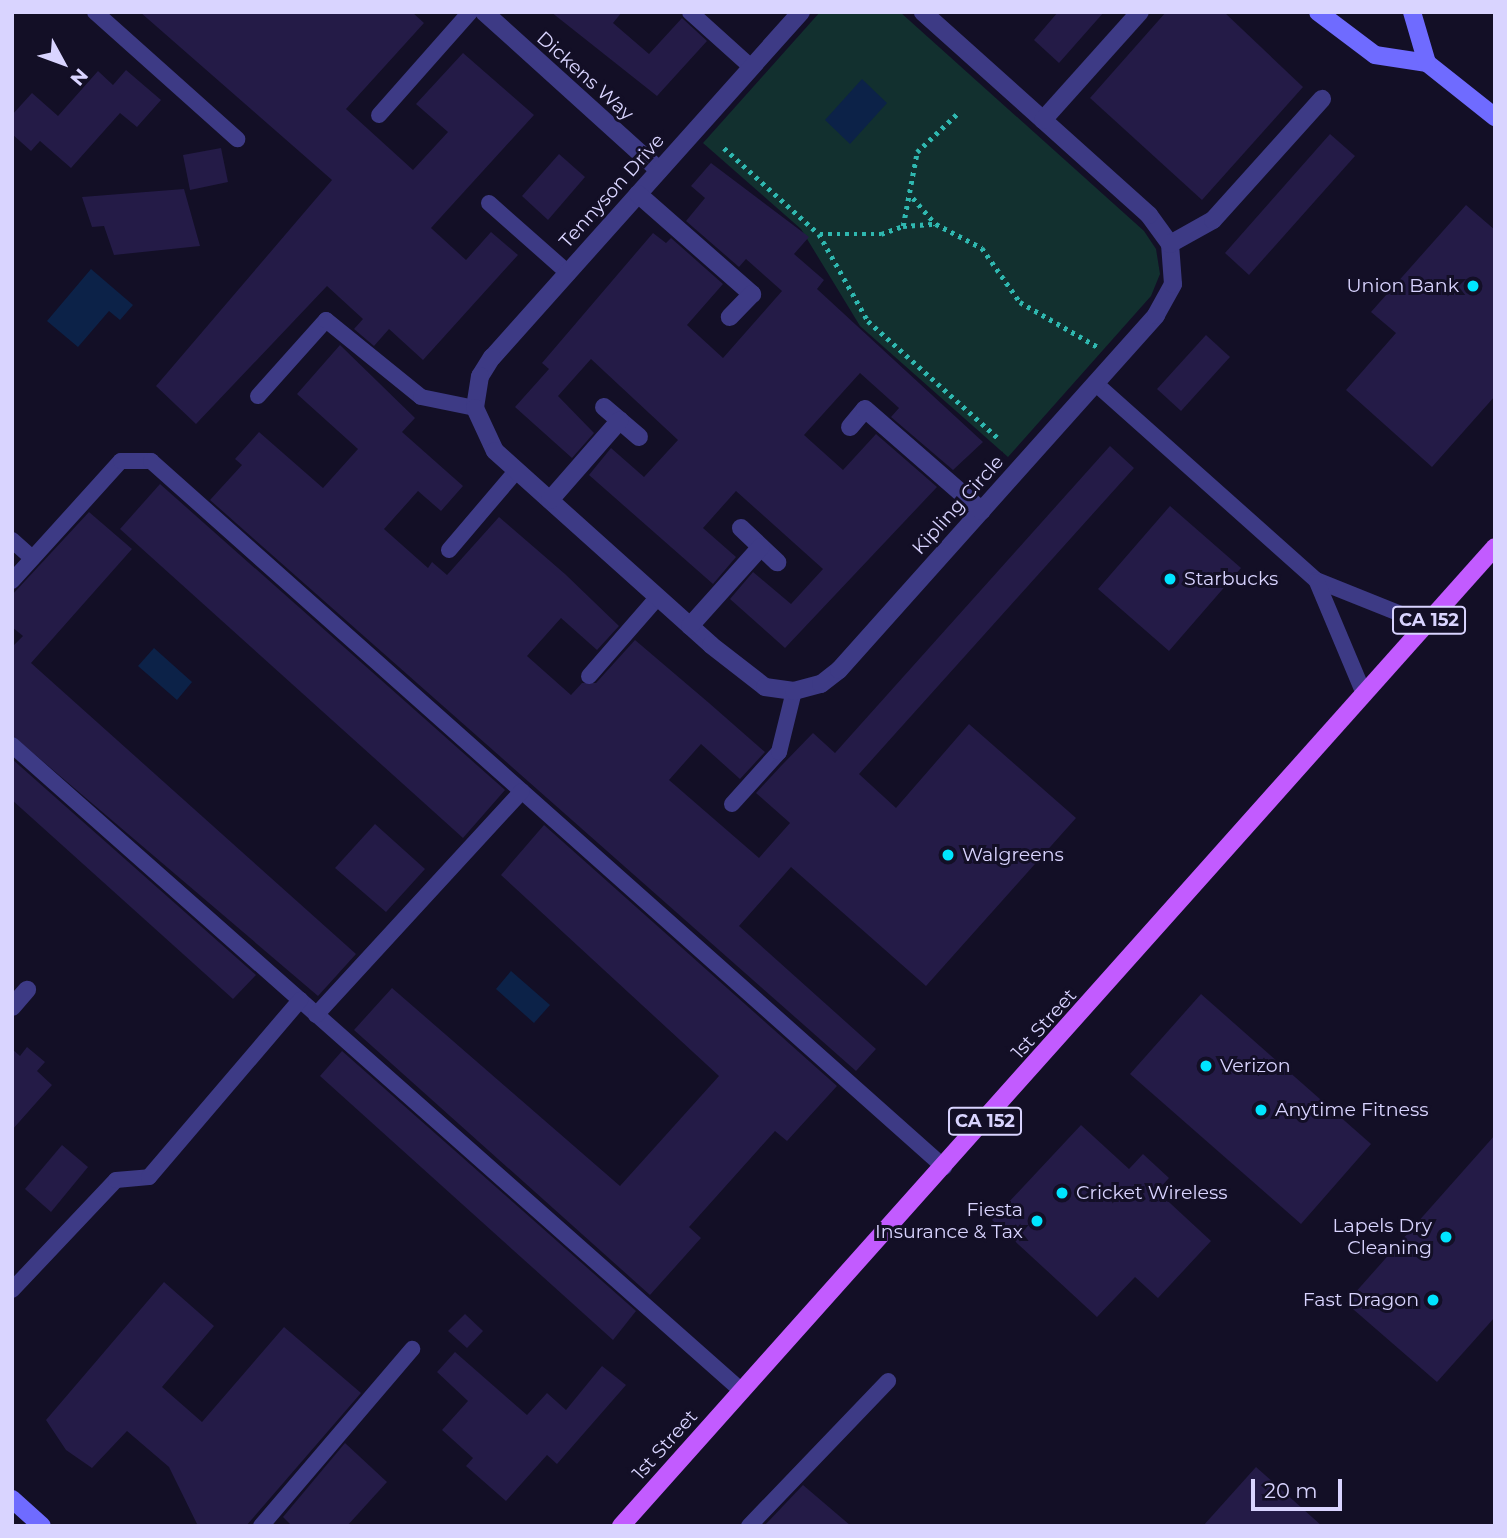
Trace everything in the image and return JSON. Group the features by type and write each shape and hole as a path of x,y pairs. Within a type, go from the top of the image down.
{"main road":[{"name":"1st Street","path":"621,1526 1495,547"}],"street":[{"name":"Dickens Way","path":"484,12 659,170"},
{"name":"Tennyson Drive","path":"475,408 480,376 492,357 800,12"},
{"name":"Kipling Circle","path":"794,691 821,684 839,670 1169,299 1176,267 1170,244 1149,215 923,12"},
{"path":"1044,120 1140,12"},
{"path":"1318,12 1375,55 1427,63 1495,117"},
{"path":"1412,12 1427,63"},
{"path":"1170,244 1213,220 1322,99"},
{"path":"638,194 752,293 730,317"},
{"path":"604,407 639,437"},
{"path":"475,408 484,439 690,626 750,678 794,691"},
{"path":"850,426 865,409 982,511"},
{"path":"550,500 620,420"},
{"path":"741,528 777,562"},
{"path":"690,626 761,547"},
{"path":"12,1007 27,990"},
{"path":"12,1499 42,1526"}],"lane":[{"path":"95,12 237,139"},
{"path":"379,115 470,12"},
{"path":"690,12 751,66"},
{"path":"489,203 568,273"},
{"path":"258,396 326,320 421,397 475,408"},
{"path":"1095,383 1315,580 1426,624"},
{"path":"12,581 121,461 151,461 944,1167"},
{"path":"449,550 517,470"},
{"path":"12,540 32,558"},
{"path":"1315,580 1364,694"},
{"path":"589,676 658,597"},
{"path":"732,804 779,752 794,691"},
{"path":"12,745 742,1391"},
{"path":"316,1014 522,791"},
{"path":"12,1290 116,1180 149,1177 300,999"},
{"path":"261,1526 412,1349"},
{"path":"749,1526 888,1381"}],"path":[{"path":"903,226 913,198 917,152 958,113"},
{"path":"724,148 819,234 868,321 999,439"},
{"path":"913,198 936,224 982,248 1020,302 1103,351"},
{"path":"819,234 881,234 903,226 936,224"}],"green space":[{"path":"820,12 900,12 1144,231 1156,249 1160,274 1151,296 1008,457 860,326 801,229 703,143"}],"water":[{"path":"862,79 887,103 850,144 825,120"},
{"path":"91,269 133,305 120,320 109,311 78,347 47,321"},
{"path":"154,648 192,682 177,700 138,666"},
{"path":"511,971 550,1005 534,1023 496,989"}],"building":[{"path":"140,12 412,12 424,23 346,109 413,170 448,132 416,104 463,53 534,115 431,228 466,260 491,232 518,255 423,360 389,329 374,346 354,329 363,319 327,286 196,424 156,386 332,180"},
{"path":"551,12 622,12 613,23 649,54 682,18 707,41 657,96"},
{"path":"1058,12 1104,12 1059,63 1034,40"},
{"path":"1166,12 1224,12 1303,87 1202,200 1090,98"},
{"path":"126,70 161,100 137,127 120,113 71,168 40,141 31,151 12,134 12,115 32,93 58,116 98,71 113,85"},
{"path":"1330,134 1355,156 1249,275 1225,253"},
{"path":"221,148 228,182 190,190 183,155"},
{"path":"559,154 585,177 548,220 522,196"},
{"path":"711,163 809,237 794,254 824,280 817,289 983,442 953,470 891,417 899,408 860,373 804,435 843,470 876,434 937,487 785,648 730,599 753,572 791,604 823,569 736,491 703,528 736,557 713,584 589,475 611,448 644,477 678,440 591,359 558,396 594,433 572,458 515,407 549,369 542,363 653,233 666,243 671,238 723,284 687,325 723,358 782,291 746,259 739,267 686,221 705,198 691,186"},
{"path":"184,189 200,246 114,255 104,226 92,227 82,197"},
{"path":"1466,205 1495,230 1495,396 1432,467 1346,390 1396,333 1371,312"},
{"path":"1206,335 1230,357 1181,411 1157,389"},
{"path":"340,345 415,418 402,432 463,486 441,511 418,491 384,529 428,568 432,562 447,575 499,517 565,574 619,626 597,650 561,618 527,656 571,695 582,683 596,683 635,640 709,703 765,752 740,779 701,744 669,780 759,858 790,823 756,793 781,766 813,733 835,753 1110,446 1134,468 859,774 896,808 969,724 1076,818 926,986 791,867 739,926 876,1049 856,1071 210,500 242,465 235,459 259,432 323,488 358,449 297,394"},
{"path":"160,484 505,790 463,838 120,529"},
{"name":"Starbucks","path":"1170,506 1241,568 1169,651 1098,589"},
{"path":"89,512 132,549 31,663 356,954 318,996 12,735 12,647 23,636 12,627 12,595"},
{"path":"12,759 256,975 233,999 12,800"},
{"path":"375,824 425,869 386,912 335,868"},
{"path":"544,825 837,1086 787,1141 775,1131 689,1227 701,1238 650,1295 354,1030 392,988 620,1186 719,1076 501,875"},
{"path":"1201,994 1371,1144 1301,1224 1130,1074"},
{"path":"27,1047 45,1062 37,1071 52,1085 12,1130 12,1049 20,1056"},
{"path":"342,1051 636,1311 613,1340 320,1076"},
{"path":"1081,1125 1129,1169 1143,1154 1169,1178 1157,1191 1211,1241 1158,1298 1135,1277 1097,1317 992,1220"},
{"path":"1495,1135 1495,1317 1437,1382 1346,1303"},
{"path":"62,1145 88,1167 51,1212 25,1189"},
{"path":"164,1282 214,1326 162,1387 202,1422 284,1327 361,1393 246,1526 198,1526 169,1467 127,1431 92,1468 66,1450 46,1420"},
{"path":"465,1314 483,1331 467,1348 448,1331"},
{"path":"455,1352 527,1415 547,1393 566,1410 602,1366 626,1385 557,1464 547,1455 506,1501 466,1466 473,1458 442,1430 468,1401 437,1372"},
{"path":"345,1443 387,1482 347,1526 292,1526 283,1517"},
{"path":"1256,1467 1322,1526 1203,1526"},
{"path":"803,1485 851,1526 764,1526"}],"place":[{"name":"Union Bank","path":"1473,286"},
{"name":"Starbucks","path":"1170,579"},
{"name":"Walgreens","path":"948,855"},
{"name":"Verizon","path":"1206,1066"},
{"name":"Anytime Fitness","path":"1261,1110"},
{"name":"Cricket Wireless","path":"1062,1193"},
{"name":"Fiesta Insurance & Tax","path":"1037,1221"},
{"name":"Lapels Dry Cleaning","path":"1446,1237"},
{"name":"Fast Dragon","path":"1433,1300"}]}
